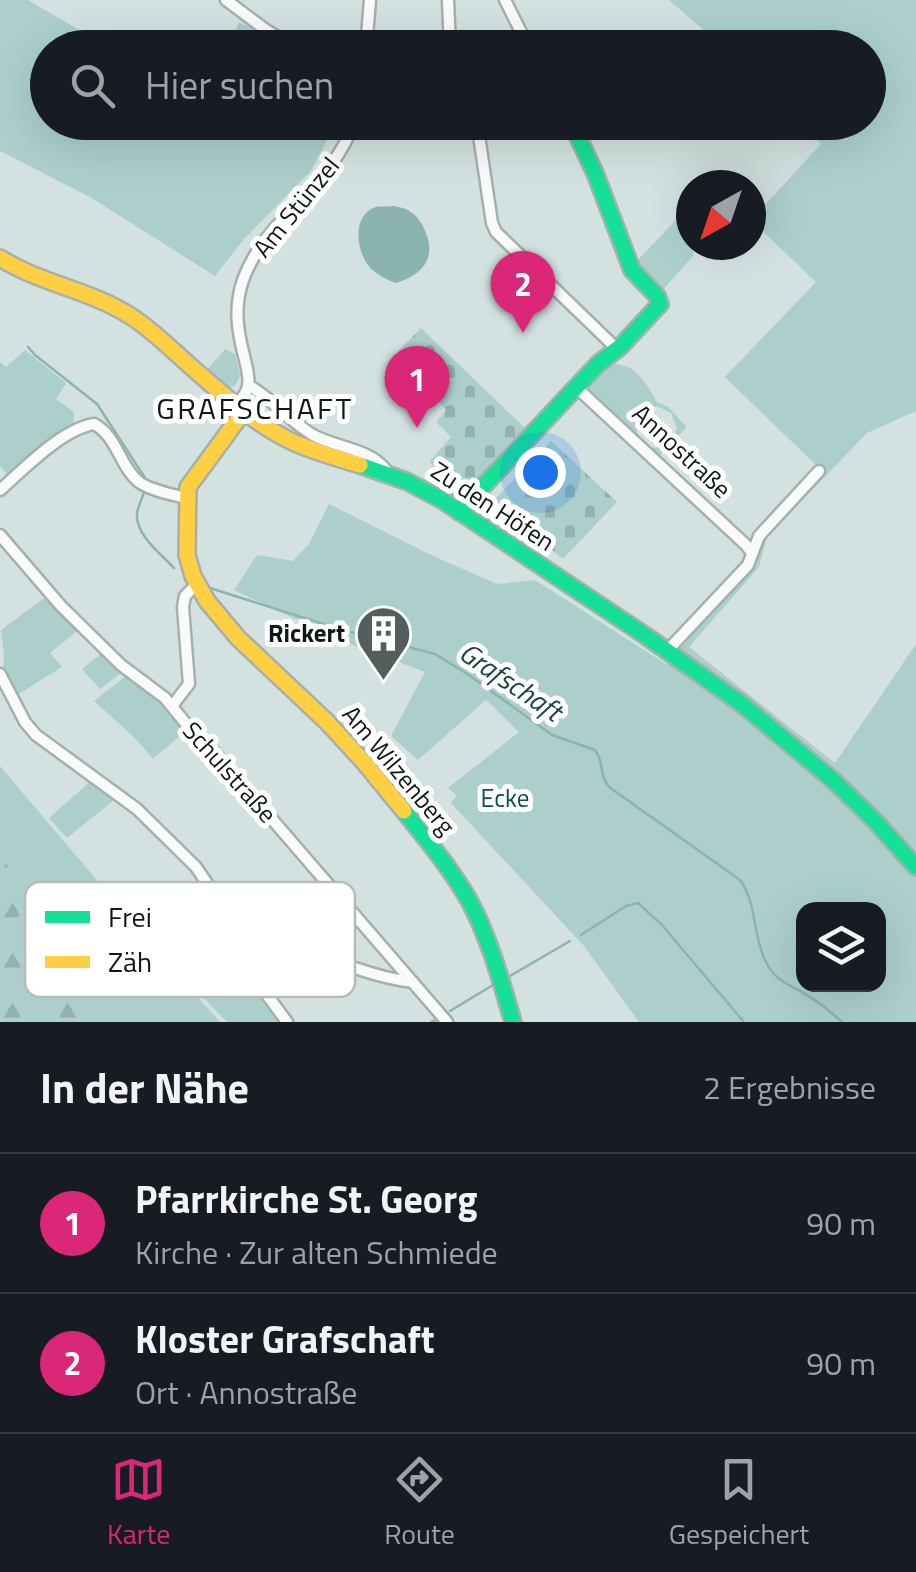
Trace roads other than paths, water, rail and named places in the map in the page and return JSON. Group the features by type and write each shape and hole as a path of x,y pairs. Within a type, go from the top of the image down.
{"street":[{"path":"226,0 266,30"},
{"path":"368,30 370,0"},
{"path":"448,0 449,30"},
{"path":"505,0 520,30"},
{"name":"Am Stünzel","path":"248,386 236,322 245,274 264,244 331,167 346,140"},
{"path":"479,140 496,232 617,349"},
{"path":"459,512 660,303 632,270 579,140"},
{"name":"Zu den Höfen","path":"0,258 39,280 100,300 130,315 240,409 295,443 389,474 459,512 698,672 806,754 854,798 916,868"},
{"path":"0,490 56,443 90,424 103,429 146,485 186,498 193,478 240,409 248,386 270,398 310,432 369,456 389,474"},
{"name":"Annostraße","path":"576,387 752,554"},
{"path":"666,651 746,567 759,536 819,471"},
{"name":"Am Wilzenberg","path":"186,498 187,554 207,601 238,638 363,760 450,870 487,940 513,1022"},
{"name":"Schulstraße","path":"0,536 90,636 172,706 326,882"},
{"name":"Am Wilzenberg","path":"172,706 189,684 183,607 185,596 197,584"},
{"path":"0,674 32,731 137,809 206,882"},
{"name":"Schulstraße","path":"355,915 447,1022"},
{"path":"355,967 377,976 414,982"},
{"path":"268,997 287,1022"}],"waterway":[{"name":"Grafschaft","path":"28,347 97,404 147,481"},
{"name":"Grafschaft","path":"145,489 137,521 150,544 174,568"},
{"name":"Grafschaft","path":"210,588 342,630 435,654 552,735 595,750 609,787 740,880 771,970 842,1022"},
{"path":"581,935 626,906 638,903 661,924 744,1022"},
{"path":"510,976 570,941"},
{"path":"450,1011 493,985"},
{"path":"431,1022 436,1020"}],"place":[{"name":"Kloster Grafschaft","path":"523,333"},
{"name":"Pfarrkirche St. Georg","path":"417,428"},
{"name":"Rickert","path":"384,682"}],"district":[{"name":"GRAFSCHAFT","path":"255,408"}],"park label":[{"name":"Ecke","path":"505,798"}]}
